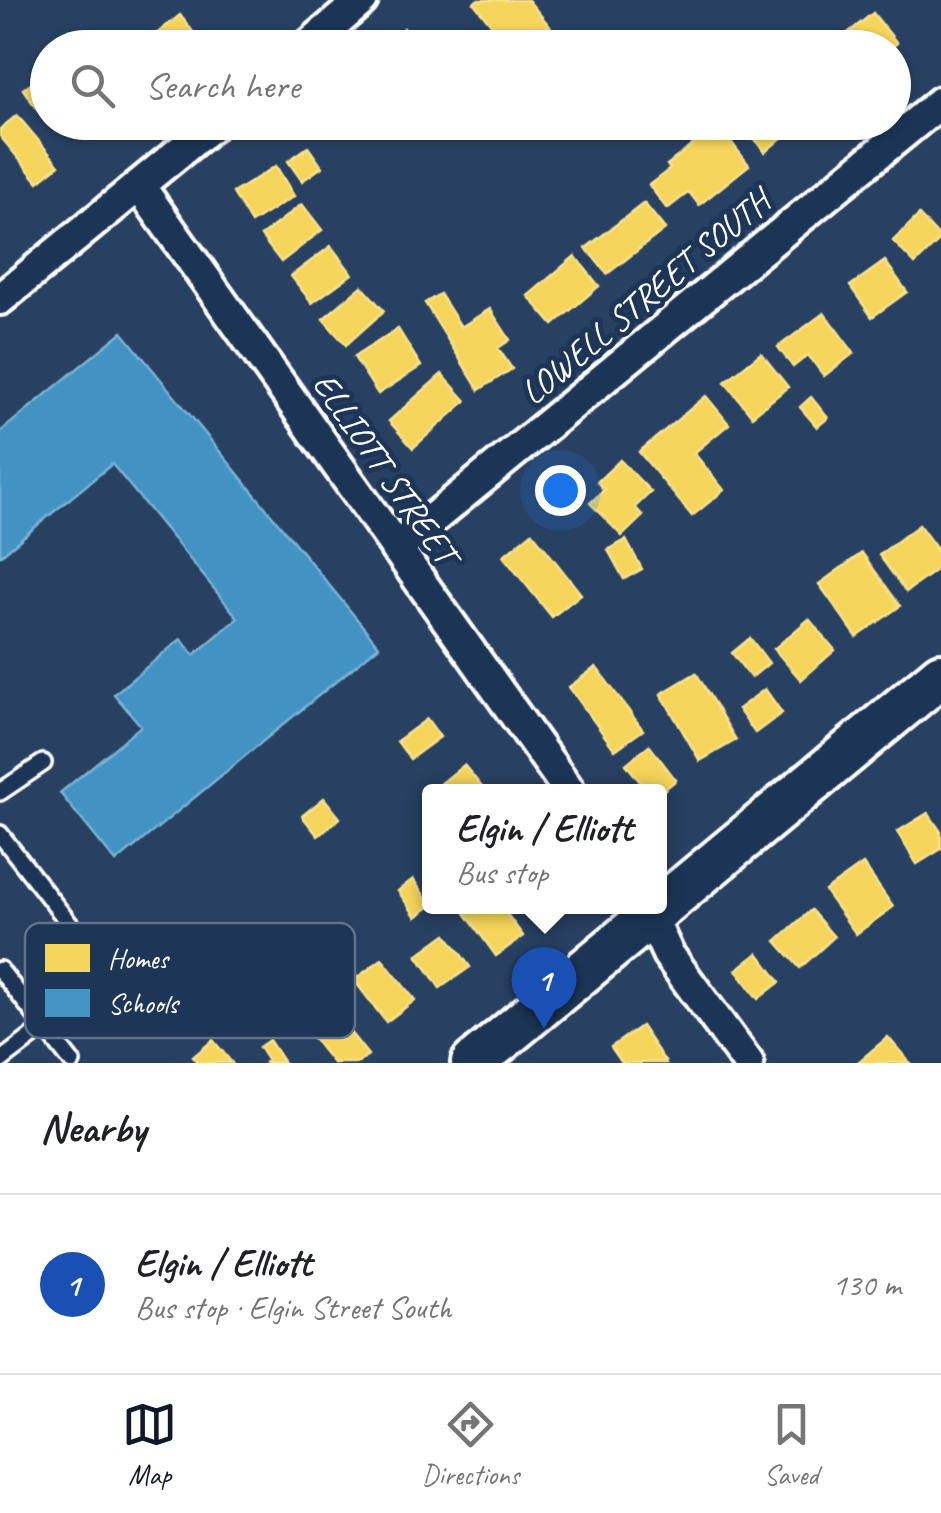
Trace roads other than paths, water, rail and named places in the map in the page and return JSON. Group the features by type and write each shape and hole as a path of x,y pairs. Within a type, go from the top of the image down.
{"street":[{"path":"326,30 357,2"},
{"name":"LOWELL STREET SOUTH","path":"911,127 941,102"},
{"path":"0,299 195,140"},
{"name":"LOWELL STREET SOUTH","path":"396,548 895,140"},
{"name":"ELLIOTT STREET","path":"140,186 564,784"},
{"path":"667,896 941,674"},
{"path":"472,1063 645,914"},
{"path":"649,914 668,954 748,1063"}],"lane":[{"path":"0,792 43,763"},
{"path":"0,834 69,923"},
{"path":"0,970 25,1002"},
{"path":"0,1061 30,1038"},
{"path":"53,1038 72,1062"}],"place":[{"name":"Elgin / Elliott","path":"544,1029"}]}
